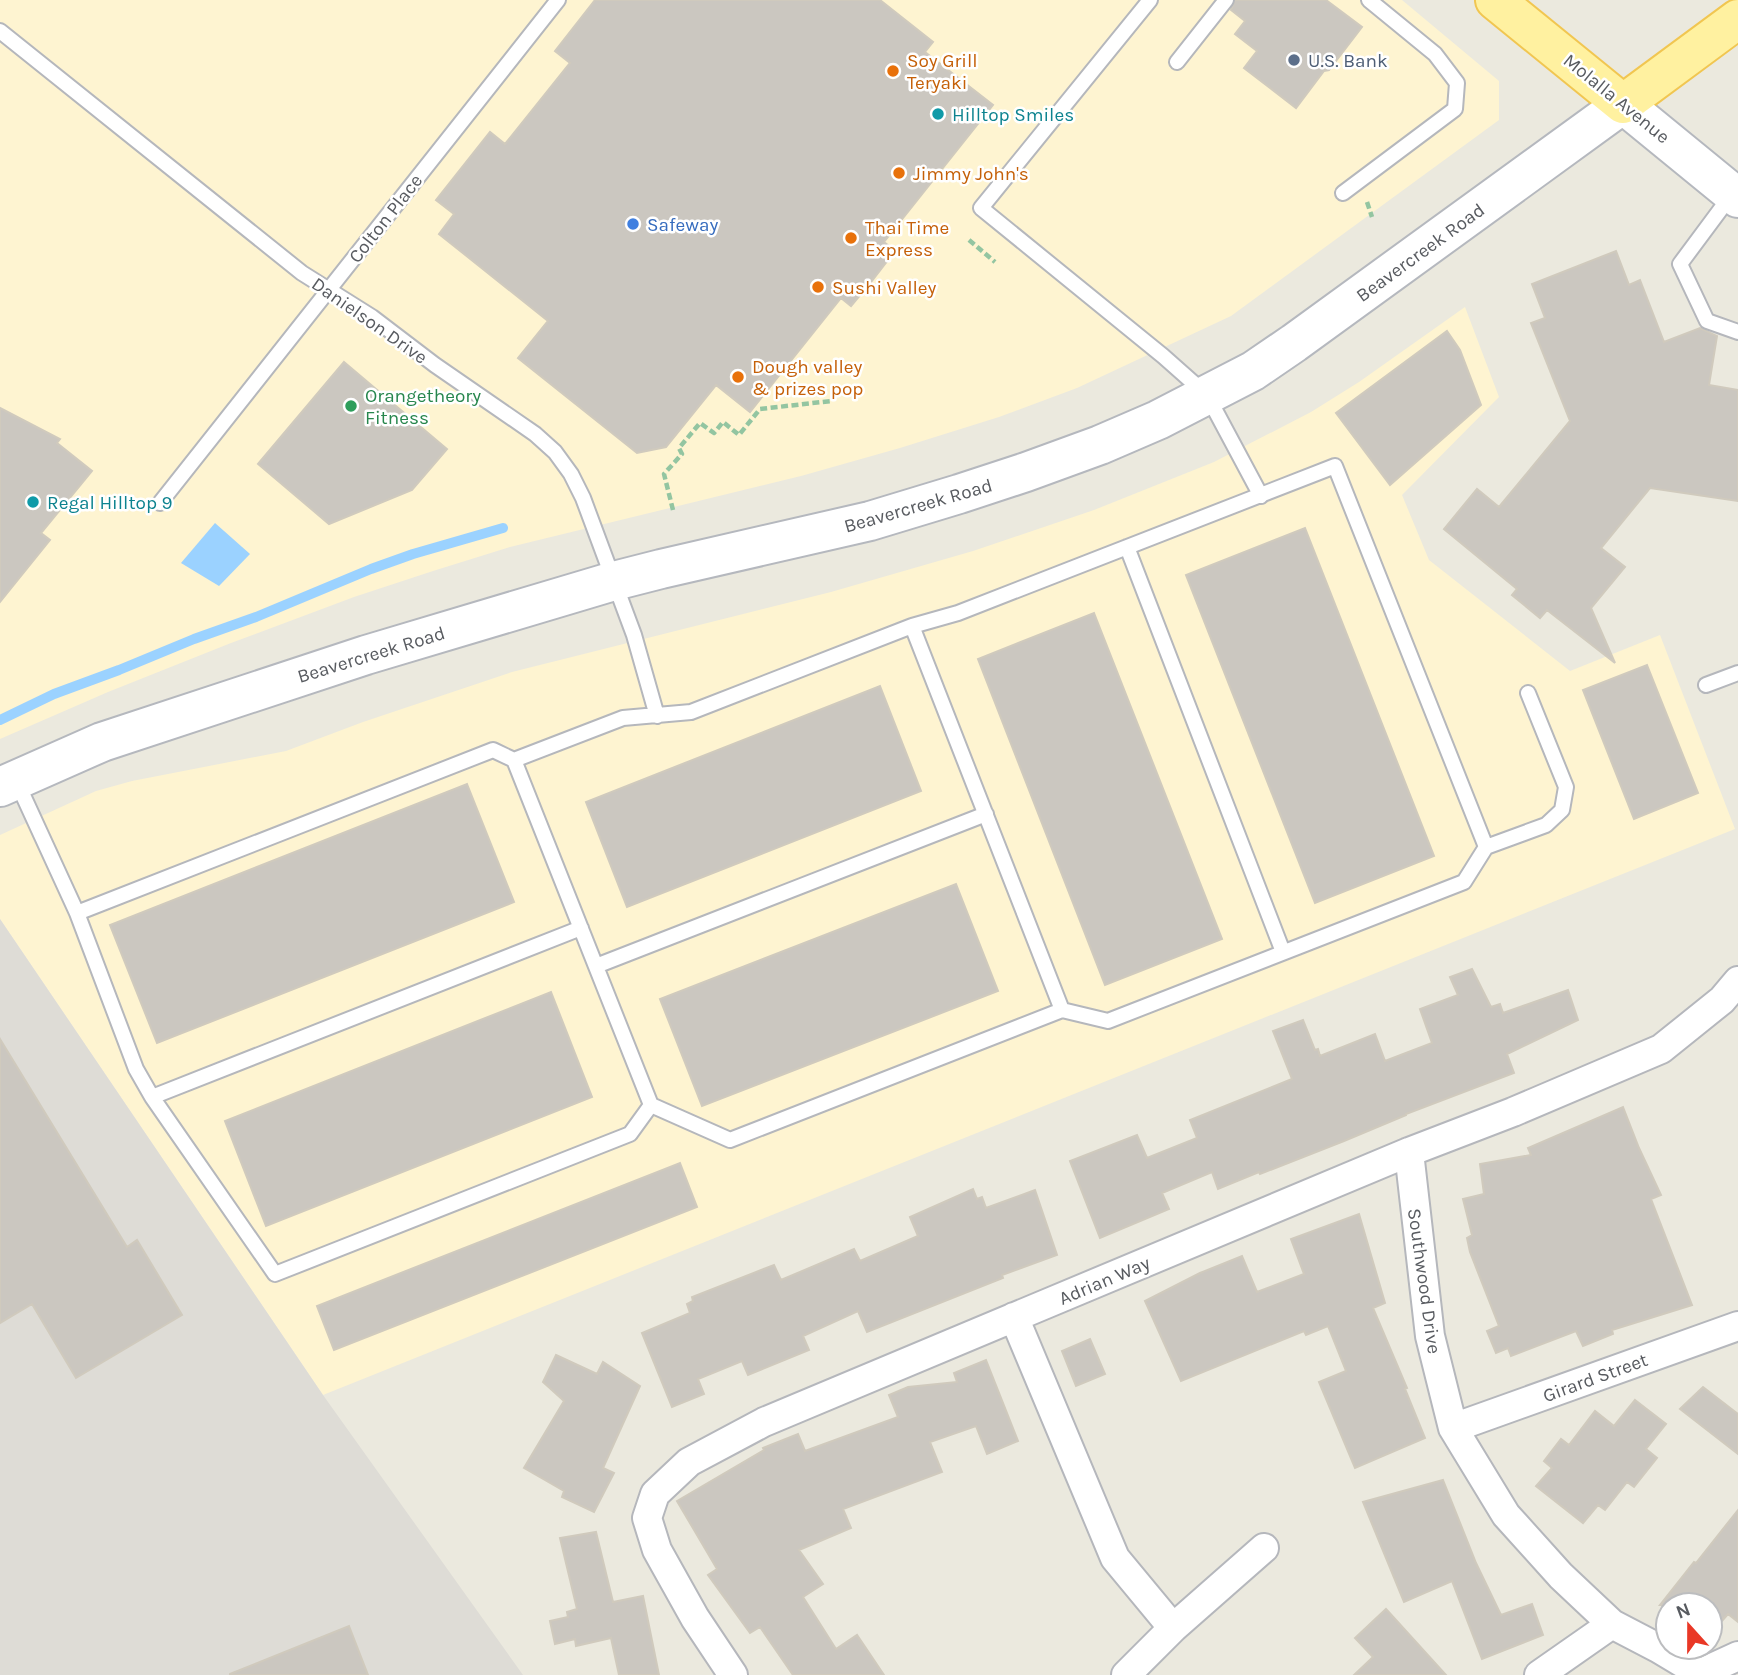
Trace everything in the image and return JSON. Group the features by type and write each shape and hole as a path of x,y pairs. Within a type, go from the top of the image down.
{"main road":[{"name":"Molalla Avenue","path":"1513,9 1735,195"},
{"name":"Beavercreek Road","path":"8,783 102,742 366,655 661,569 870,521 959,494 1100,445 1158,420 1253,371 1294,343 1738,19"}],"street":[{"name":"Adrian Way","path":"733,1675 695,1618 657,1550 647,1518 655,1494 689,1462 764,1422 1661,1049 1722,1000 1738,981"},
{"name":"Southwood Drive","path":"1409,1152 1430,1336 1453,1427 1506,1515 1561,1576 1612,1624 1702,1674"},
{"path":"1014,1317 1115,1558 1173,1628"},
{"name":"Girard Street","path":"1453,1427 1738,1326"},
{"path":"1126,1675 1173,1628 1264,1548"},
{"path":"1539,1675 1612,1624"},
{"path":"1702,1674 1738,1656"}],"lane":[{"name":"Colton Place","path":"160,503 558,0"},
{"path":"1150,0 981,208 1163,356 1207,396 1261,496"},
{"path":"1177,62 1226,0"},
{"path":"1343,193 1455,109 1457,83 1435,54 1369,0"},
{"name":"Danielson Drive","path":"0,31 302,273 372,317 435,365 515,419 555,452 571,474 583,498 634,635 657,716"},
{"path":"1735,195 1680,264 1707,321 1738,332"},
{"path":"514,760 623,718 691,712 912,626 958,613 1335,466 1486,847"},
{"path":"1127,547 1283,952"},
{"path":"912,626 1062,1010"},
{"path":"1706,685 1738,673"},
{"path":"77,913 493,750 514,760 651,1105 730,1140 1062,1010 1108,1021 1464,882 1486,847 1546,825 1562,810 1566,787 1528,693"},
{"path":"8,783 77,913 136,1069 152,1097 275,1274 630,1135 651,1105"},
{"path":"596,967 986,814"},
{"path":"152,1097 581,928"}],"path":[{"path":"970,240 995,262"},
{"path":"673,510 664,474 682,454 679,448 700,422 713,433 723,422 739,435 761,409 831,401"}],"shaded area":[{"path":"0,0 1402,0 1499,81 1499,120 1231,316 1077,388 999,417 900,448 801,476 510,547 433,571 231,643 0,739"},
{"path":"1465,307 1499,397 1402,495 1429,560 1570,671 1660,635 1735,829 323,1395 0,919 0,835 96,791 132,781 286,751 512,672 831,592 973,551 1094,510 1214,462 1311,412 1359,382"},
{"path":"0,919 323,1395 523,1675 0,1675"}],"water":[{"path":"215,523 250,554 219,586 181,563"}],"building":[{"name":"Safeway","path":"595,0 880,0 933,42 925,52 993,105 884,242 895,251 871,282 851,306 841,298 750,412 716,385 666,447 637,453 518,358 548,321 439,234 454,214 436,200 490,132 505,144 570,63 555,51"},
{"name":"U.S. Bank","path":"1235,0 1326,0 1362,27 1296,108 1244,68 1257,51 1235,34 1245,21 1231,10"},
{"path":"1616,251 1629,285 1640,280 1664,342 1700,328 1717,336 1709,385 1738,390 1738,501 1650,488 1601,548 1625,567 1591,608 1615,663 1547,610 1540,618 1512,595 1517,589 1444,529 1477,489 1499,507 1570,421 1531,323 1545,318 1532,284"},
{"path":"1447,331 1460,350 1481,405 1390,485 1336,413"},
{"name":"Orangetheory Fitness","path":"344,362 447,449 412,490 329,524 258,464"},
{"name":"Regal Hilltop 9","path":"0,408 60,439 57,443 92,471 41,533 50,540 0,602"},
{"path":"1305,528 1434,856 1315,903 1186,575"},
{"path":"1094,613 1222,939 1105,985 978,659"},
{"path":"1647,665 1698,793 1634,819 1583,690"},
{"path":"880,686 921,791 627,907 586,802"},
{"path":"467,784 514,902 157,1043 110,925"},
{"path":"956,884 998,991 702,1106 660,999"},
{"path":"1472,969 1491,1007 1500,1004 1503,1013 1568,990 1578,1020 1507,1054 1514,1073 1218,1189 1212,1172 1162,1193 1169,1209 1100,1238 1070,1161 1137,1135 1147,1158 1197,1138 1190,1120 1292,1079 1273,1031 1303,1020 1320,1056 1375,1034 1385,1061 1432,1043 1420,1009 1458,995 1450,977"},
{"path":"551,992 592,1097 266,1226 225,1121"},
{"path":"0,1039 127,1247 137,1240 182,1315 76,1378 32,1304 0,1323"},
{"path":"1623,1107 1661,1195 1651,1199 1692,1305 1612,1330 1613,1334 1583,1346 1576,1331 1511,1356 1508,1348 1496,1353 1487,1331 1499,1326 1470,1252 1467,1238 1472,1235 1463,1199 1484,1194 1480,1164 1531,1155 1528,1148"},
{"path":"680,1163 697,1207 334,1350 317,1306"},
{"path":"973,1189 977,1199 982,1197 986,1208 1035,1190 1057,1255 1002,1275 1003,1278 867,1332 858,1311 803,1336 809,1350 748,1375 742,1361 698,1379 704,1394 672,1407 642,1333 690,1313 687,1304 693,1301 692,1297 774,1265 781,1280 854,1249 860,1261 918,1236 910,1217"},
{"path":"1359,1214 1385,1303 1373,1308 1425,1438 1355,1468 1319,1382 1346,1371 1328,1326 1306,1335 1304,1331 1181,1381 1145,1301 1200,1273 1242,1256 1257,1292 1304,1274 1291,1239"},
{"path":"1090,1339 1105,1374 1076,1386 1062,1351"},
{"path":"556,1355 597,1374 603,1362 640,1386 603,1468 614,1473 594,1512 562,1497 564,1491 524,1468 564,1401 543,1382"},
{"path":"986,1360 1018,1441 987,1454 976,1426 930,1442 942,1472 843,1509 851,1528 799,1550 823,1584 803,1597 836,1649 857,1635 884,1675 793,1675 760,1627 750,1633 708,1575 717,1569 677,1501 764,1450 763,1448 798,1434 805,1451 898,1417 889,1395 908,1387 957,1382 954,1373"},
{"path":"1703,1387 1738,1414 1738,1454 1680,1409"},
{"path":"1635,1400 1666,1424 1646,1449 1657,1458 1634,1487 1627,1482 1605,1510 1598,1505 1583,1523 1536,1486 1552,1468 1544,1461 1561,1439 1569,1445 1595,1411 1614,1426"},
{"path":"1443,1480 1476,1563 1501,1615 1532,1604 1543,1635 1482,1659 1452,1581 1404,1602 1363,1502"},
{"path":"1738,1510 1738,1622 1728,1614 1724,1619 1724,1591 1671,1591 1694,1562 1696,1563"},
{"path":"596,1532 613,1602 643,1596 659,1675 619,1675 611,1638 576,1646 575,1639 555,1644 550,1621 568,1617 567,1612 577,1609 560,1538"},
{"path":"1386,1609 1446,1675 1354,1675 1373,1657 1355,1638"},
{"path":"349,1626 368,1675 230,1675 230,1674"}],"waterway":[{"path":"0,720 54,694 256,617 371,569 503,528"}],"place":[{"name":"U.S. Bank","path":"1294,60"},
{"name":"Soy Grill Teryaki","path":"893,71"},
{"name":"Hilltop Smiles","path":"938,114"},
{"name":"Jimmy John's","path":"899,173"},
{"name":"Safeway","path":"633,224"},
{"name":"Thai Time Express","path":"851,238"},
{"name":"Sushi Valley","path":"818,287"},
{"name":"Dough valley & prizes pop","path":"738,377"},
{"name":"Orangetheory Fitness","path":"351,406"},
{"name":"Regal Hilltop 9","path":"33,502"}]}
